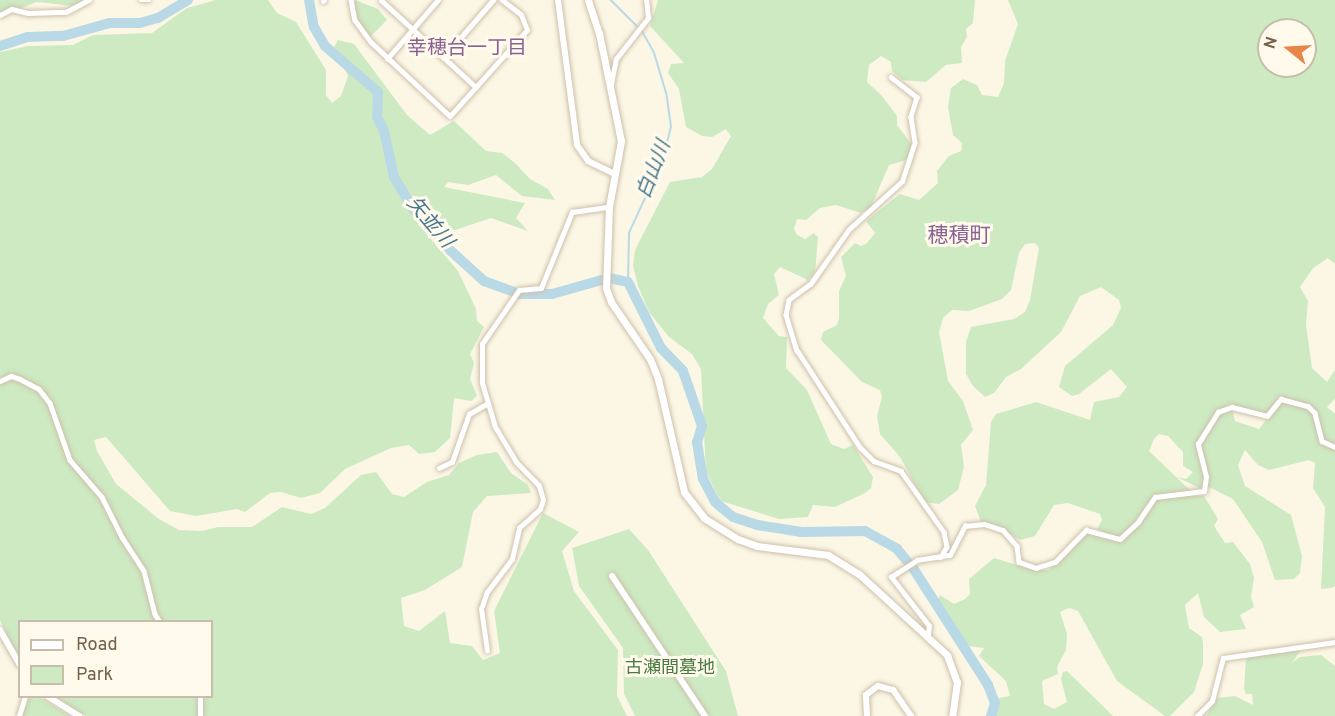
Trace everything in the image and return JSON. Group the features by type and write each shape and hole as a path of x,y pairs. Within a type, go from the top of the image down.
{"main road":[{"path":"588,0 612,93 621,141 613,173 609,207 606,288 611,302 650,359 668,408 680,485 693,507 712,524 749,543 821,554 844,563 927,634 947,655 956,675 957,691 952,716"}],"street":[{"path":"0,15 12,9 28,13 66,12 89,0"},
{"path":"141,0 149,0"},
{"path":"351,0 355,20 387,59 450,116 527,30 521,15 502,0"},
{"path":"381,0 411,31 476,87"},
{"path":"387,59 438,0"},
{"path":"443,58 493,0"},
{"path":"558,0 577,145 588,160 613,173"},
{"path":"612,93 616,59 644,25 649,12 646,0"},
{"path":"891,77 917,97 911,117 915,143 903,181 849,230 811,284 789,300 786,315 797,350 860,447 870,458 903,474 944,532 947,547 941,557"},
{"path":"487,651 481,609 487,592 512,559 519,528 540,509 543,500 539,486 507,448 488,403 481,365 484,338 519,290 541,288 572,213 609,207"},
{"path":"0,381 11,376 20,379 39,389 50,403 70,460 102,497 122,537 144,571 154,614 159,620"},
{"path":"927,634 929,626 890,580 895,572 915,561 941,557 955,550 962,530 968,525 990,525 1003,530 1017,546 1019,562 1036,568 1055,562 1086,530 1120,539 1138,522 1155,496 1204,491 1206,477 1198,444 1211,420 1227,408 1267,416 1281,399 1308,406 1315,413 1322,441 1335,447"},
{"path":"439,468 452,462 469,414 488,403"},
{"path":"612,576 705,716"},
{"path":"0,630 18,662"},
{"path":"1197,716 1212,701 1224,658 1335,642"},
{"path":"867,716 866,695 878,686 893,690 911,716"},
{"path":"19,716 25,698"},
{"path":"50,698 79,716"},
{"path":"200,698 200,716"}],"green space":[{"path":"0,0 93,0 74,6 37,2 0,16"},
{"path":"216,0 268,0 277,13 296,22 326,70 326,95 332,103 341,96 348,76 334,47 338,40 354,44 407,115 430,135 454,121 486,151 502,153 515,163 530,179 548,189 555,200 522,196 496,175 468,185 448,182 444,187 525,203 516,218 528,231 491,218 449,232 439,219 426,212 418,224 458,271 476,309 477,321 484,327 470,354 474,363 470,379 477,396 471,401 454,398 450,438 435,452 419,454 409,445 391,448 345,469 320,493 301,498 281,492 270,493 245,512 237,509 196,516 170,511 106,437 94,440 97,451 116,484 159,519 179,530 202,531 218,527 252,527 282,507 311,514 325,508 361,475 376,472 392,494 404,497 427,482 449,475 459,463 477,455 497,452 511,473 528,485 531,493 487,496 473,512 462,567 425,590 401,598 404,626 419,631 445,611 450,643 472,646 483,660 500,653 494,611 543,513 579,532 562,551 574,591 618,650 617,696 627,716 86,716 57,698 213,698 213,620 18,620 18,657 0,620 0,52 28,46 73,45 93,35 152,33 187,8"},
{"path":"355,0 378,9 387,20 368,39 353,20"},
{"path":"658,0 975,0 973,23 966,29 967,37 961,47 962,63 946,65 926,82 902,80 892,71 891,62 881,56 869,65 867,82 882,96 897,116 897,125 912,145 910,159 889,165 871,207 861,213 836,205 820,208 806,220 797,219 794,229 797,235 805,239 814,233 818,237 815,272 808,280 780,267 774,274 779,295 768,304 763,318 779,336 787,337 786,368 807,390 831,444 844,449 853,445 873,477 871,488 865,493 835,507 813,505 808,517 779,519 721,501 706,473 701,369 692,354 669,337 649,312 638,286 633,266 635,250 670,182 702,177 712,169 731,136 726,129 712,137 702,136 686,127 679,89 668,73 671,64 684,63 650,26"},
{"path":"1008,0 1335,0 1335,264 1328,258 1313,268 1300,287 1308,301 1306,325 1312,368 1327,382 1335,370 1335,399 1327,407 1335,414 1335,445 1323,440 1315,410 1285,398 1267,415 1227,406 1216,411 1197,444 1204,480 1201,489 1177,477 1186,479 1193,472 1183,466 1183,452 1168,436 1159,434 1154,439 1149,451 1193,493 1154,495 1128,531 1117,538 1097,529 1102,520 1100,514 1068,503 1054,505 1035,536 1020,540 996,525 981,522 975,506 986,485 991,422 996,414 1036,402 1090,420 1094,402 1119,397 1127,387 1111,369 1079,394 1072,396 1059,387 1065,366 1113,325 1121,308 1119,300 1101,287 1080,296 1061,332 1021,369 1006,377 994,393 985,397 973,386 966,374 966,342 971,327 1014,319 1025,312 1030,300 1039,248 1035,243 1025,244 1019,253 1011,290 1002,299 969,311 952,310 943,318 939,332 948,381 963,401 973,430 961,445 964,467 958,490 939,504 925,502 900,457 880,434 877,416 882,397 880,390 862,382 821,340 823,332 837,325 839,318 839,291 846,276 841,257 855,243 861,246 867,243 875,233 866,221 900,194 919,200 938,183 937,171 949,156 961,151 962,143 953,135 948,107 951,88 963,79 977,85 982,95 998,97 1004,83 1005,61 1018,24"},
{"path":"1281,401 1310,408 1319,437 1335,448 1335,586 1331,588 1321,589 1325,507 1313,488 1315,463 1309,460 1269,470 1258,465 1245,450 1238,465 1245,486 1291,515 1302,556 1300,573 1294,579 1275,580 1262,542 1233,499 1207,486 1199,451 1218,413 1232,408 1235,421 1259,429"},
{"path":"1204,496 1218,519 1214,526 1225,543 1233,542 1250,564 1254,578 1251,597 1254,607 1240,615 1246,629 1220,632 1204,617 1198,593 1185,605 1189,628 1202,637 1203,643 1203,664 1194,692 1170,716 1165,716 1117,681 1078,611 1069,608 1060,612 1067,634 1066,650 1057,667 1058,674 1042,681 1044,704 1054,709 1067,702 1061,679 1063,672 1067,671 1113,716 994,716 999,698 1010,696 1006,681 979,656 984,648 967,646 938,601 940,595 954,604 965,599 970,594 969,579 994,558 1034,570 1049,570 1082,532 1115,541 1123,539 1155,499"},
{"name":"古瀬間墓地","path":"629,529 648,550 726,671 738,716 635,716 624,694 623,648 579,586 572,548"},
{"path":"1303,647 1292,663 1300,657 1321,655 1335,666 1335,716 1206,716 1217,698 1235,696 1253,705 1252,694 1246,694 1244,689 1246,657"},
{"path":"29,698 41,698 70,716 22,716"}],"waterway":[{"name":"矢並川","path":"0,46 28,37 63,36 110,23 140,23 158,18 188,0"},
{"path":"309,0 314,27 325,46 378,92 377,117 384,131 394,177 414,210 451,251 484,281 519,294 552,294 609,278 628,282 661,348 683,371 702,426 697,442 703,479 715,502 733,517 757,525 801,532 865,531 897,549 913,568 988,685 995,703 991,716"},
{"name":"白山川","path":"611,0 638,27"},
{"name":"白山川","path":"628,282 629,233 663,159 671,127 666,93 654,53 641,30"}],"district":[{"name":"幸穂台一丁目","path":"467,49"},
{"name":"穂積町","path":"959,237"}]}
